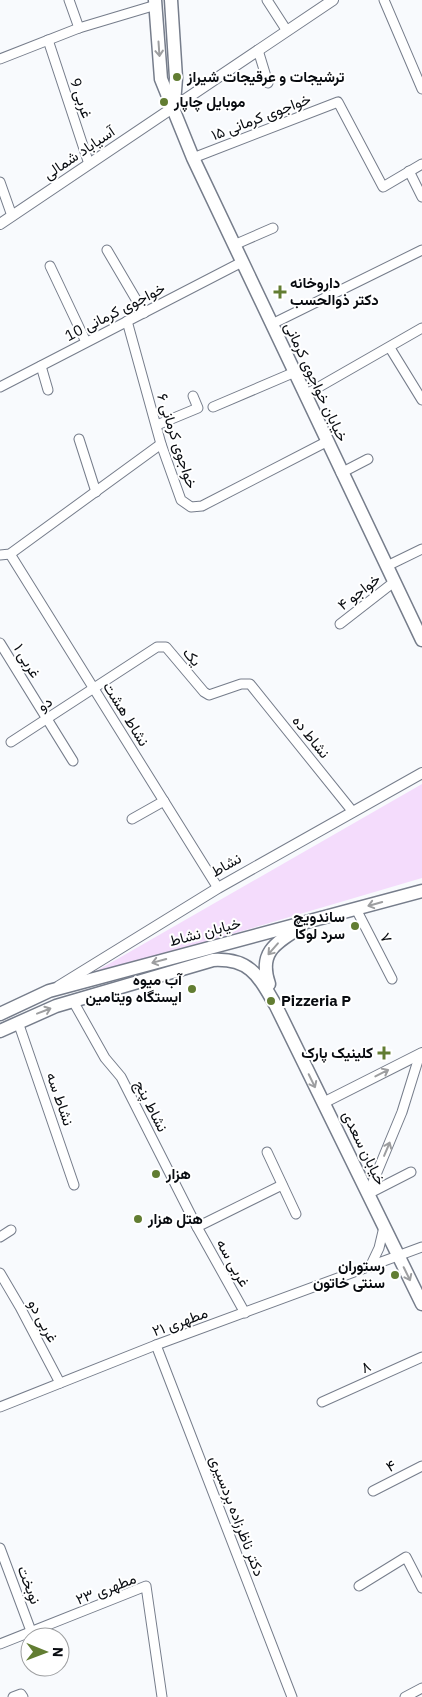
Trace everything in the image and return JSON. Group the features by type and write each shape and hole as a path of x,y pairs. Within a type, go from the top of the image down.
{"main road":[{"path":"171,0 176,78 174,107"},
{"name":"خیابان خواجوی کرمانی","path":"156,3 162,79 193,158 341,474 422,640"},
{"name":"خیابان نشاط","path":"0,1014 49,991 422,891"},
{"path":"276,1006 264,971 265,959 277,944 312,921"},
{"path":"0,1031 73,1001 213,960 233,961 258,975 276,1006"},
{"name":"خیابان سعدی","path":"276,1006 422,1304"}],"street":[{"path":"69,0 79,28"},
{"path":"267,0 287,31"},
{"path":"384,0 422,89"},
{"name":"آسیاباد شمالی","path":"0,224 329,1"},
{"path":"0,59 79,28 156,3"},
{"name":"غربی 9","path":"48,40 89,164"},
{"path":"258,50 268,83"},
{"name":"خواجوی کرمانی ۱۵","path":"193,158 338,102 383,187 409,171"},
{"path":"422,164 409,171 422,197"},
{"path":"0,183 12,216"},
{"path":"234,245 273,228"},
{"path":"107,250 144,313"},
{"path":"272,324 422,250"},
{"name":"خواجوی کرمانی 10","path":"0,387 242,262"},
{"path":"50,266 86,342"},
{"name":"خواجوی کرمانی ۶","path":"127,321 161,444 182,500 191,507 202,506 326,442"},
{"path":"305,396 422,328"},
{"path":"390,348 422,400"},
{"path":"41,366 48,390"},
{"path":"213,407 294,372"},
{"path":"157,425 198,408 193,396"},
{"path":"79,439 96,492"},
{"path":"0,554 10,554 161,444"},
{"path":"341,474 368,459"},
{"path":"387,566 422,549"},
{"name":"نشاط هشت","path":"10,554 218,888"},
{"name":"خواجو ۴","path":"340,624 394,582"},
{"name":"غربی ۱","path":"0,643 73,761"},
{"name":"یک","path":"94,688 161,646 166,647 209,696 245,683"},
{"name":"نشاط ده","path":"245,683 250,684 353,812"},
{"name":"دو","path":"11,742 94,688"},
{"name":"نشاط","path":"49,991 218,888 422,773"},
{"path":"132,819 164,801"},
{"name":"۷","path":"356,909 392,979"},
{"name":"نشاط پنج","path":"73,1001 105,1058 121,1077 197,1227"},
{"name":"نشاط سه","path":"18,1022 74,1185"},
{"path":"323,1102 421,1053"},
{"path":"368,1194 402,1112 421,1053"},
{"path":"267,1152 296,1214"},
{"path":"368,1194 411,1172"},
{"path":"197,1227 282,1185"},
{"name":"غربی سه","path":"197,1227 245,1313"},
{"path":"370,1267 379,1248 384,1227"},
{"path":"0,1236 11,1230"},
{"name":"مطهری ۲۱","path":"0,1407 156,1345 422,1248"},
{"name":"غربی دو","path":"0,1273 60,1383"},
{"name":"دکتر ناظرزاده بردسیری","path":"156,1345 292,1697"},
{"name":"۸","path":"322,1402 422,1357"},
{"name":"۴","path":"373,1491 422,1466"},
{"name":"نوبخت","path":"0,1548 29,1627"},
{"path":"359,1586 406,1557 422,1588"},
{"name":"مطهری ۲۳","path":"44,1627 146,1586 162,1697"},
{"name":"مطهری ۲۳","path":"0,1644 20,1636"},
{"path":"405,1697 422,1688"},
{"path":"13,1697 21,1694 23,1697"}],"shaded area":[{"path":"422,784 422,878 86,977"}],"place":[{"name":"ترشیجات و عرقیجات شیراز","path":"177,77"},
{"name":"موبایل چاپار","path":"164,102"},
{"name":"داروخانه دکتر ذوالحسب","path":"280,292"},
{"name":"ساندویچ سرد لوکا","path":"355,926"},
{"name":"آب میوه ایستگاه ویتامین","path":"192,989"},
{"name":"Pizzeria P","path":"271,1001"},
{"name":"کلینیک پارک","path":"384,1053"},
{"name":"هزار","path":"156,1174"},
{"name":"هتل هزار","path":"138,1219"},
{"name":"رستوران سنتی خاتون","path":"395,1275"}]}
